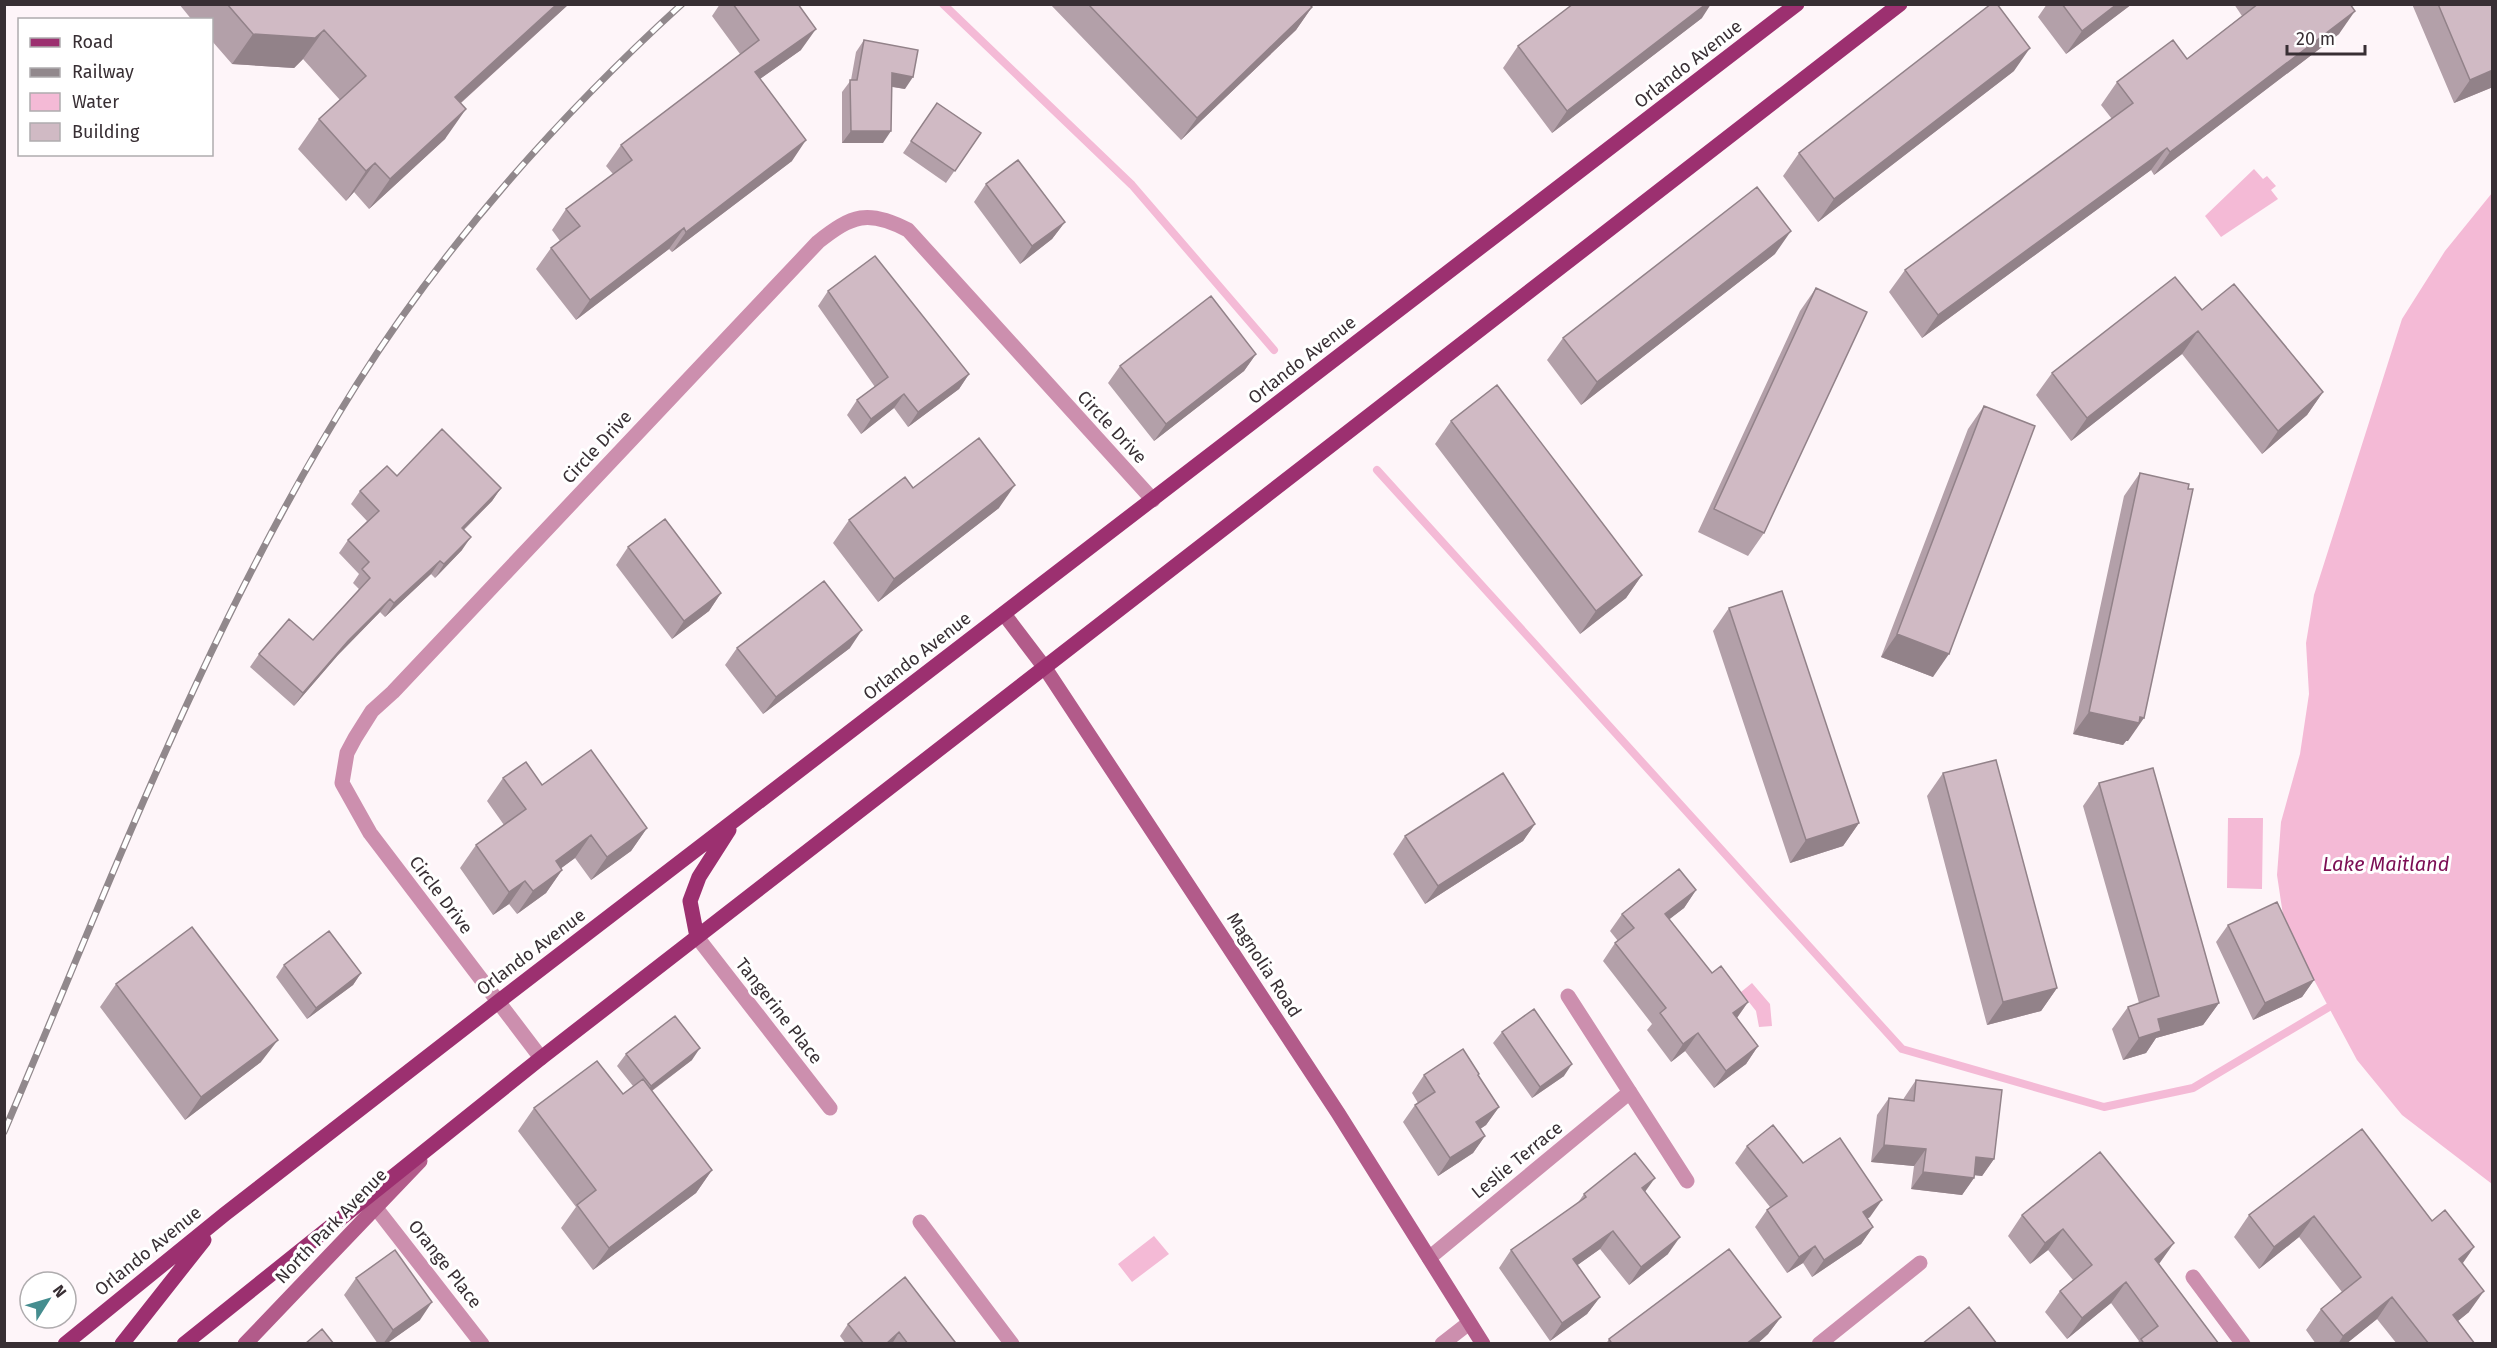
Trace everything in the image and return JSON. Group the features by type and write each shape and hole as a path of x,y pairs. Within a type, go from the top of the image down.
{"main road":[{"name":"Orlando Avenue","path":"65,1344 225,1214 498,1002 1797,4"},
{"path":"184,1344 541,1058 1900,4"},
{"path":"697,937 690,901 699,877 734,822"},
{"path":"122,1344 225,1214"}],"street":[{"name":"Circle Drive","path":"541,1058 370,833 342,783 347,753 372,711 393,692 818,242 837,227 857,218 886,218 908,230 1153,500"},
{"name":"Magnolia Road","path":"1004,614 1045,668 1338,1113 1483,1344"},
{"name":"Tangerine Place","path":"697,937 830,1108"},
{"path":"1568,996 1687,1181"},
{"name":"Leslie Terrace","path":"1429,1258 1630,1092"},
{"name":"North Park Avenue","path":"245,1344 444,1135"},
{"name":"Orange Place","path":"376,1208 482,1344"},
{"path":"920,1222 1012,1344"},
{"path":"1819,1344 1920,1263"},
{"path":"2193,1277 2243,1344"},
{"path":"1442,1344 1469,1323"}],"water":[{"path":"2254,169 2263,179 2267,176 2276,186 2271,190 2278,199 2221,237 2205,216"},
{"name":"Lake Maitland","path":"2492,193 2492,1184 2402,1115 2357,1060 2313,978 2283,915 2277,875 2281,822 2300,754 2309,694 2306,643 2314,595 2402,319 2445,251"},
{"path":"2228,818 2263,818 2262,889 2227,888"},
{"path":"1752,983 1770,1004 1772,1026 1759,1027 1756,1011 1741,992"},
{"path":"1154,1236 1169,1254 1132,1282 1118,1264"}],"building":[{"path":"227,4 557,4 455,97 466,109 390,179 375,163 366,171 319,119 366,76 324,30 315,38 253,34"},
{"path":"733,4 798,4 816,29 755,72 806,140 686,232 684,228 590,300 551,248 580,226 566,209 632,160 621,145 759,40"},
{"path":"1088,4 1309,4 1312,7 1197,118"},
{"path":"1573,4 1706,4 1567,111 1518,46"},
{"path":"1991,4 1997,4 2030,48 1834,199 1799,153"},
{"path":"2062,4 2117,4 2082,31"},
{"path":"2258,4 2350,4 2355,11 2170,152 2167,148 1938,315 1905,270 2133,103 2117,82 2173,40 2187,59"},
{"path":"2438,4 2493,4 2493,70 2470,80"},
{"path":"864,40 918,50 913,77 892,73 891,131 851,131 850,80 857,80"},
{"path":"937,103 981,133 955,171 911,141"},
{"path":"1018,160 1065,222 1032,246 986,184"},
{"path":"1757,187 1791,231 1597,382 1563,338"},
{"path":"875,256 969,374 918,412 904,394 871,419 857,400 888,377 828,291"},
{"path":"2175,277 2202,310 2234,284 2323,392 2278,431 2198,331 2087,418 2052,373"},
{"path":"1816,288 1867,312 1764,533 1714,509"},
{"path":"1211,296 1256,354 1166,424 1120,366"},
{"path":"1497,385 1642,575 1596,611 1451,421"},
{"path":"1984,406 2035,426 1949,654 1897,634"},
{"path":"442,429 501,488 462,528 471,537 444,564 440,561 394,603 390,599 348,641 303,693 259,654 289,619 313,640 370,578 362,569 369,562 348,540 379,511 360,491 387,466 397,476"},
{"path":"979,438 1015,485 894,579 849,520 905,477 913,488"},
{"path":"2140,473 2189,484 2188,489 2193,489 2144,718 2140,717 2139,723 2089,712"},
{"path":"665,519 721,593 684,621 628,547"},
{"path":"824,581 862,630 776,697 737,648"},
{"path":"1782,591 1859,823 1806,840 1729,608"},
{"path":"591,750 647,828 607,857 591,835 556,861 562,870 533,891 525,881 509,892 476,845 526,809 503,778 526,762 542,785"},
{"path":"1996,760 2057,988 2003,1002 1943,773"},
{"path":"2153,768 2219,1003 2158,1019 2161,1031 2139,1038 2128,1007 2159,996 2099,783"},
{"path":"1503,773 1535,824 1438,886 1405,836"},
{"path":"1679,869 1696,890 1665,914 1712,973 1721,966 1748,1002 1733,1013 1758,1046 1726,1071 1698,1033 1683,1044 1660,1013 1666,1008 1615,943 1634,928 1622,914"},
{"path":"2277,902 2314,980 2265,1003 2228,925"},
{"path":"192,927 278,1040 201,1097 116,984"},
{"path":"329,931 361,973 316,1008 284,965"},
{"path":"1534,1009 1572,1064 1540,1087 1502,1032"},
{"path":"675,1016 700,1048 651,1086 626,1054"},
{"path":"1463,1049 1499,1107 1476,1122 1485,1136 1450,1158 1415,1105 1435,1092 1424,1075"},
{"path":"597,1061 623,1094 643,1079 712,1170 609,1248 577,1205 596,1190 534,1108"},
{"path":"1916,1080 2002,1090 1994,1159 1976,1157 1974,1178 1923,1172 1926,1149 1884,1145 1889,1098 1914,1101"},
{"path":"1773,1125 1803,1163 1840,1138 1882,1200 1863,1212 1873,1227 1824,1260 1815,1246 1799,1257 1767,1210 1787,1196 1747,1146"},
{"path":"2362,1129 2432,1221 2445,1210 2474,1247 2459,1259 2484,1291 2453,1315 2475,1344 2429,1344 2392,1297 2343,1336 2321,1309 2361,1277 2314,1216 2274,1247 2249,1215"},
{"path":"2100,1152 2174,1243 2155,1259 2219,1344 2144,1344 2141,1339 2158,1326 2126,1282 2082,1318 2060,1291 2092,1265 2063,1229 2045,1243 2022,1215"},
{"path":"1635,1153 1655,1178 1642,1188 1680,1237 1641,1267 1613,1231 1573,1259 1600,1297 1562,1323 1511,1250 1586,1197 1584,1194"},
{"path":"1729,1249 1781,1317 1746,1344 1612,1344 1609,1339"},
{"path":"395,1250 432,1302 393,1330 356,1278"},
{"path":"905,1277 955,1342 953,1344 908,1344 899,1332 886,1344 864,1344 848,1324"},
{"path":"1969,1307 1997,1344 1922,1344"},
{"path":"322,1329 334,1344 305,1344"}],"waterway":[{"path":"943,4 1132,185 1274,350"},
{"path":"1377,470 1902,1049 2104,1107 2193,1088 2329,1007"}],"railway":[{"path":"4,1132 124,845 209,657 304,473 357,384 428,281 507,183 592,91 682,4"}]}
